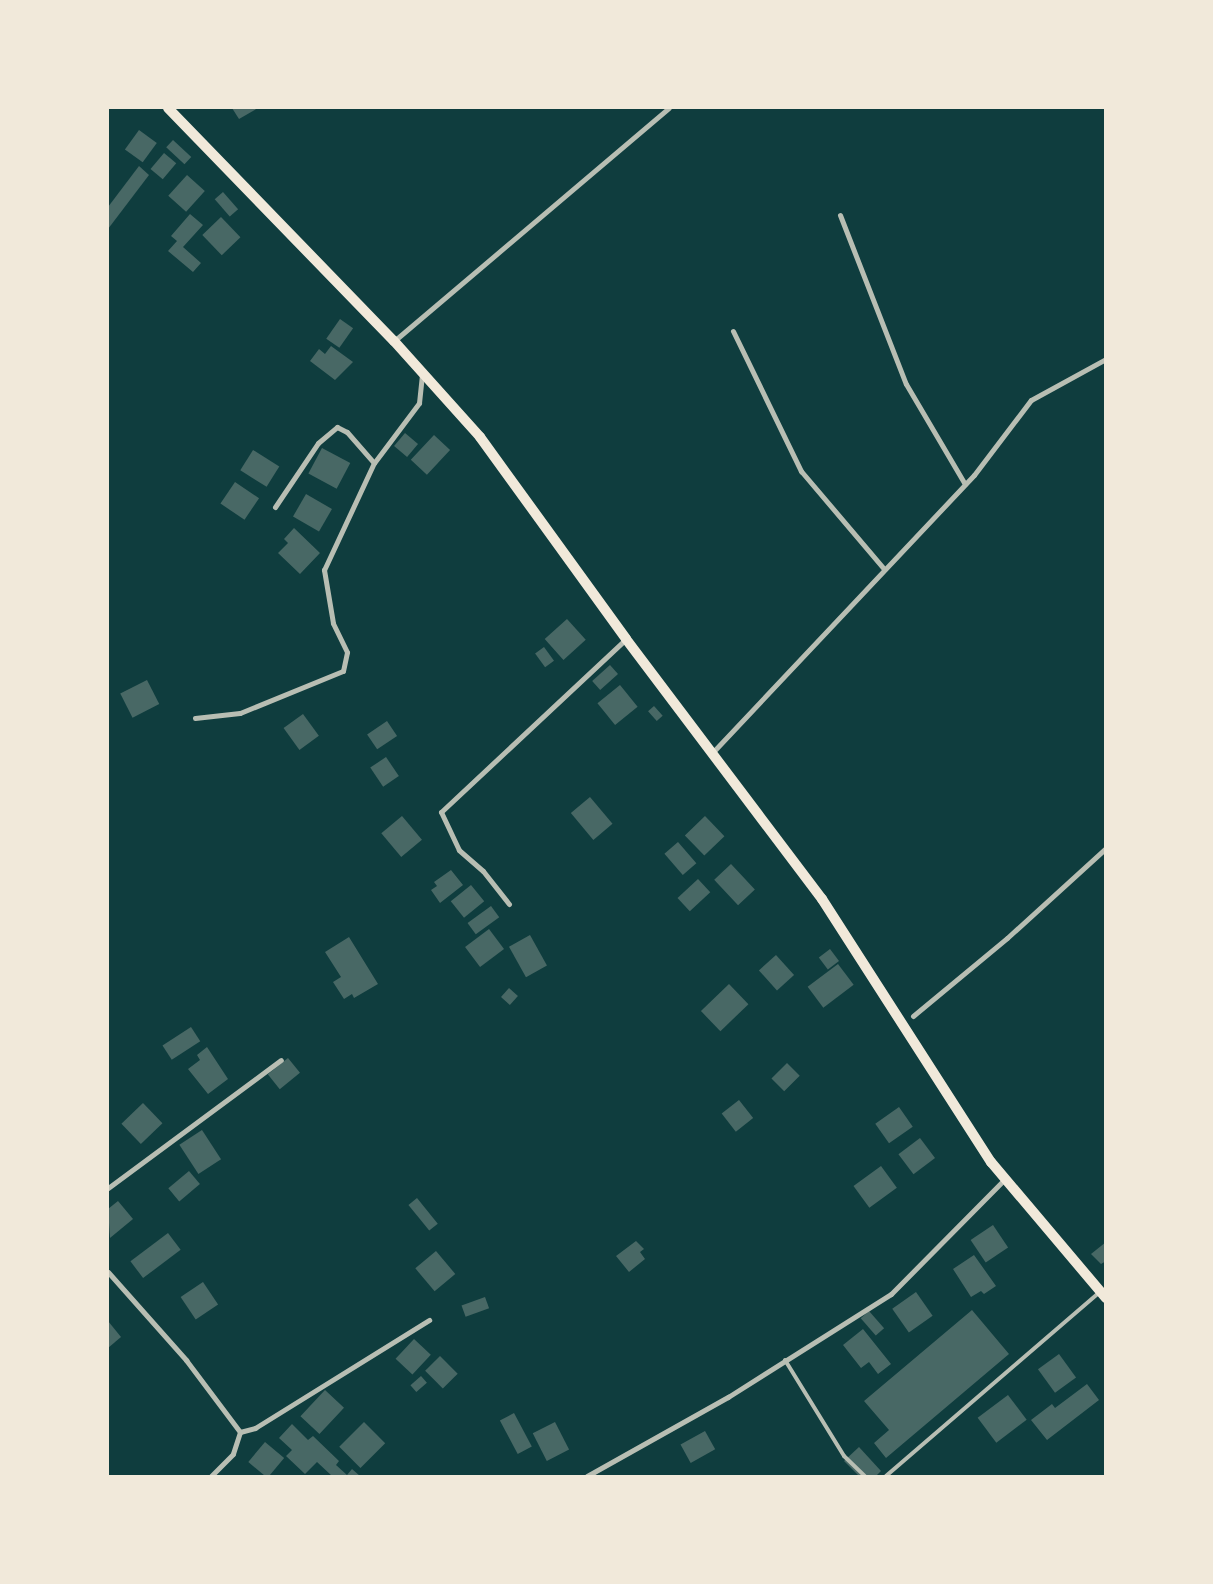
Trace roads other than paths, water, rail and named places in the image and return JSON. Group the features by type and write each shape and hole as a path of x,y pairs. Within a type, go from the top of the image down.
{"main road":[{"path":"168,108 394,341 486,445 626,639 822,899 973,1137 1004,1180 1103,1295"}],"street":[{"path":"394,341 669,108"},
{"path":"840,215 906,384 965,484"},
{"path":"733,331 801,471 884,569"},
{"path":"712,753 965,484 1031,400 1106,359"},
{"path":"195,718 240,713 344,671 347,652 333,623 324,570 374,463 419,403 422,372"},
{"path":"275,507 318,443 336,428 347,432 374,463"},
{"path":"509,904 483,871 459,850 441,812 626,639"},
{"path":"913,1016 1007,938 1106,848"},
{"path":"108,1188 281,1060"},
{"path":"587,1476 785,1360 890,1294 1004,1180"},
{"path":"108,1272 186,1360 240,1432"},
{"path":"240,1432 255,1428 429,1320"},
{"path":"211,1476 233,1454 240,1432"}],"lane":[{"path":"886,1476 1103,1295"},
{"path":"785,1360 844,1456 865,1476"}]}
